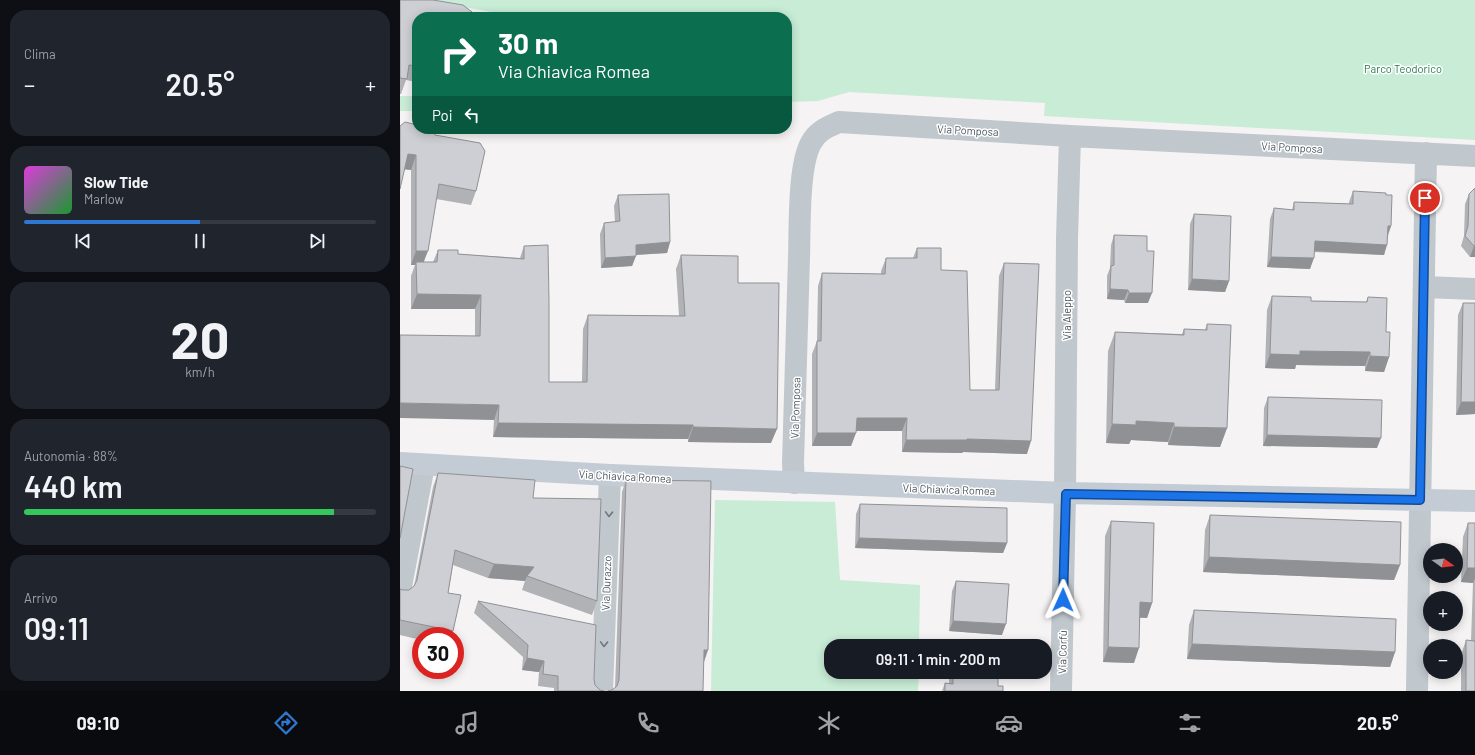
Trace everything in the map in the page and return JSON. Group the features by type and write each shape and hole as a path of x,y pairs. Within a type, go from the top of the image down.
{"street":[{"name":"Via Pomposa","path":"794,483 793,463 800,223 804,165 811,143 824,128 840,122 1070,136 1475,156"},
{"name":"Via Aleppo","path":"1066,494 1067,239 1070,136"},
{"path":"1418,691 1426,153"},
{"path":"1424,287 1475,288"},
{"name":"Via Chiavica Romea","path":"400,463 610,475 1066,494 1475,501"},
{"path":"400,592 424,465"},
{"name":"Via Durazzo","path":"602,691 610,475"},
{"name":"Via Corfù","path":"1061,691 1066,494"}],"green space":[{"name":"Parco Teodorico","path":"427,0 1475,0 1475,140 1044,116 1045,103 849,92 818,101 792,102 792,12 491,12"},
{"path":"400,96 412,96 412,111 400,111"},
{"path":"715,500 835,502 840,580 920,585 919,639 824,639 824,679 919,679 918,691 711,691"}],"building":[{"path":"400,0 433,0 463,5 472,12 412,12 412,65 409,65 407,79 400,78"},
{"path":"405,122 412,124 412,134 435,134 480,143 485,151 476,191 439,184 428,251 416,251 416,155 408,154 400,189 400,126"},
{"path":"1475,188 1474,246 1465,236 1468,226 1469,194"},
{"path":"1353,191 1386,193 1386,195 1392,195 1391,226 1388,226 1387,245 1315,241 1314,258 1271,257 1274,208 1294,210 1294,202 1353,204"},
{"path":"669,194 670,242 636,245 636,256 605,258 604,223 620,221 618,195"},
{"path":"1194,214 1231,216 1229,281 1192,279"},
{"path":"1114,235 1147,236 1147,251 1154,251 1152,293 1129,293 1128,290 1110,289 1111,266 1114,265"},
{"path":"548,245 549,382 587,382 588,315 685,316 681,255 738,256 738,283 779,283 777,429 693,427 693,425 498,423 499,405 400,403 400,335 480,336 481,295 417,294 416,262 437,262 438,250 458,250 458,254 524,259 524,246"},
{"path":"917,248 941,248 941,270 967,271 970,390 999,390 1004,263 1039,264 1031,441 967,439 906,440 907,418 857,418 856,433 817,433 817,341 821,341 822,273 885,274 886,258 917,258"},
{"path":"1272,296 1311,297 1311,301 1367,302 1368,297 1387,298 1386,332 1390,332 1389,357 1370,356 1370,352 1300,351 1300,355 1270,354"},
{"path":"1463,303 1475,303 1475,402 1461,402"},
{"path":"1207,324 1231,325 1227,428 1174,427 1174,423 1136,421 1136,425 1112,424 1115,332 1184,335 1184,329 1207,330"},
{"path":"1268,397 1382,400 1381,438 1267,435"},
{"path":"400,466 413,469 400,538"},
{"path":"438,473 535,480 533,498 601,499 597,601 527,576 534,567 494,564 455,550 448,593 461,595 454,627 434,627 400,620 400,589 409,590 414,586 417,580"},
{"path":"626,480 711,481 708,650 704,650 703,691 608,691 617,686 619,680"},
{"path":"860,504 1007,508 1007,543 859,538"},
{"path":"1210,515 1401,522 1400,565 1209,557"},
{"path":"1111,521 1154,523 1152,603 1140,602 1139,648 1108,647"},
{"path":"1468,523 1475,523 1475,568 1467,568"},
{"path":"956,581 1009,584 1006,624 953,621"},
{"path":"478,601 596,625 594,679 595,685 600,690 604,691 558,691 558,676 543,674 544,661 527,658 528,645"},
{"path":"1194,610 1396,619 1395,652 1192,644"},
{"path":"1466,640 1475,641 1475,691 1466,691"},
{"path":"953,679 998,679 998,686 1003,686 1003,691 945,691 945,683 953,684"}],"route":[{"path":"1063,600 1066,494 1420,500 1425,198"}]}
